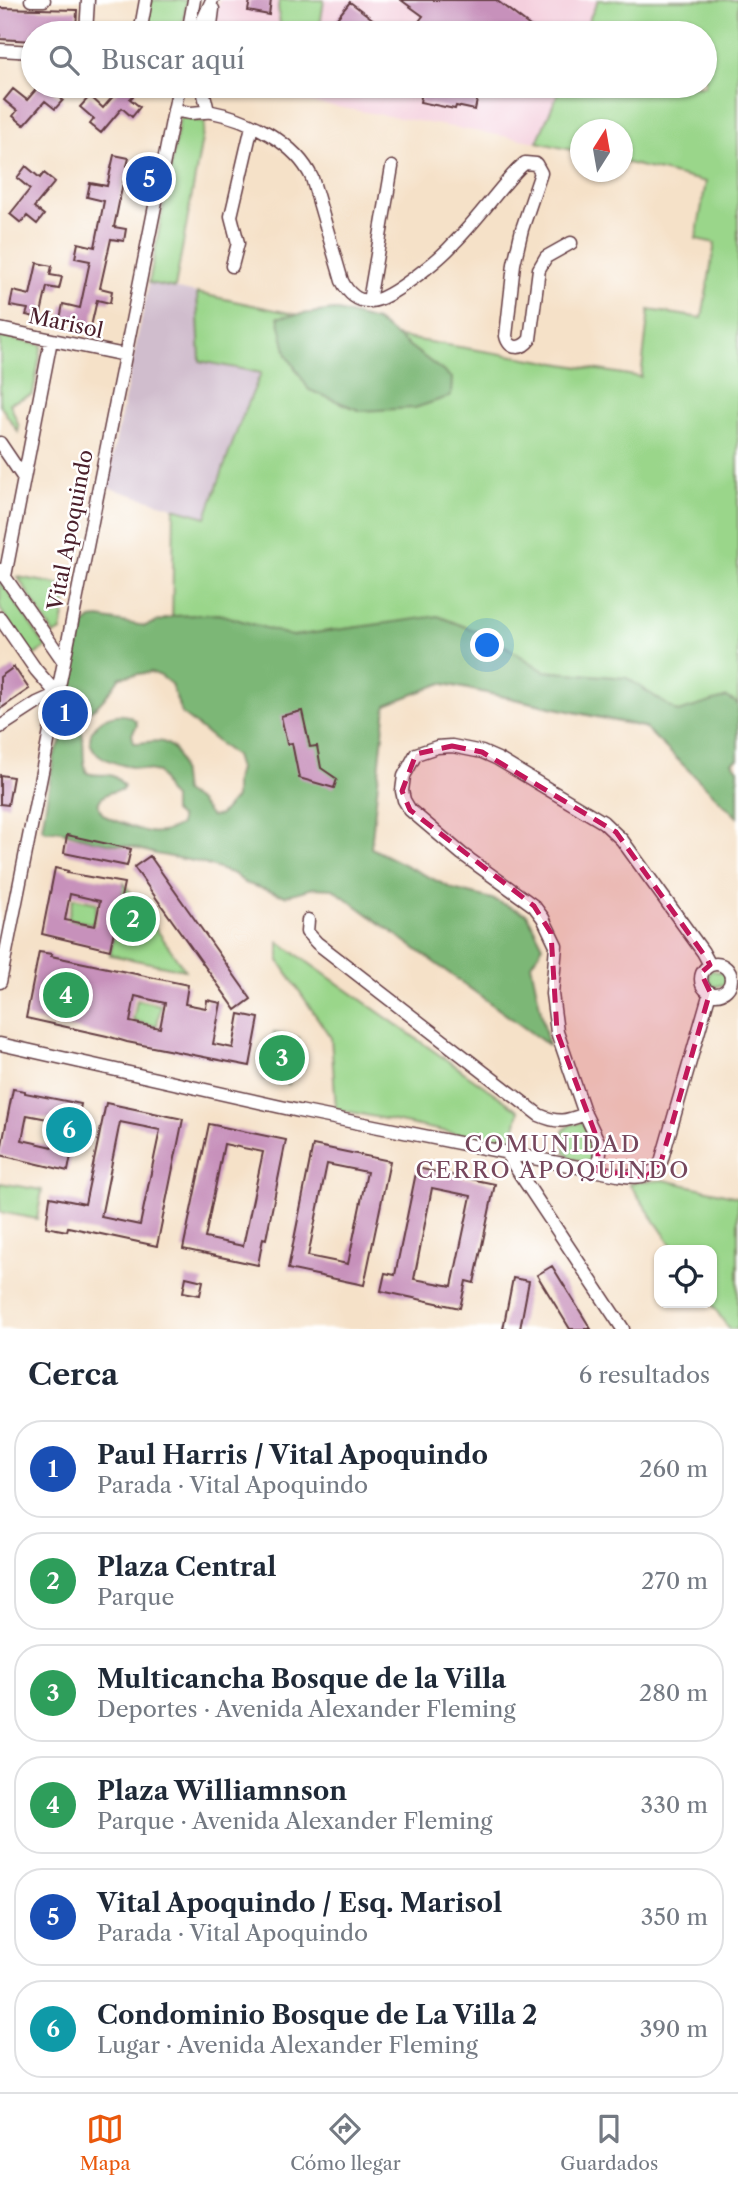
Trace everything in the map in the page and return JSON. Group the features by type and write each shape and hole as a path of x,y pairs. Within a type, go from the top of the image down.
{"street":[{"path":"31,0 44,0"},
{"path":"87,21 88,0"},
{"path":"142,21 146,0"},
{"path":"190,21 194,0"},
{"path":"203,21 213,0"},
{"path":"210,21 213,0"},
{"path":"0,50 21,51"},
{"name":"Vital Apoquindo","path":"0,982 176,98"},
{"path":"205,98 208,111"},
{"path":"174,110 192,113 208,111 226,115 251,126 287,148 307,167 345,287 353,296 369,301 377,300 406,283 454,243 525,163 536,163 541,173 522,229 514,264 506,336 507,342 513,347 520,347 530,339 539,270 546,257 571,243"},
{"path":"232,266 238,243 231,216 251,126"},
{"path":"369,301 392,167"},
{"name":"Marisol","path":"0,329 125,355"},
{"path":"51,340 2,573 64,662"},
{"path":"0,443 23,477"},
{"path":"0,618 36,670 57,694 37,703 0,727"},
{"path":"597,1171 600,1152 598,1141 557,1032 552,994 556,945 551,933 534,906 462,855 410,810 402,791 404,776 416,754 437,747 452,746 482,752 603,822 622,839 710,965"},
{"path":"309,919 307,932 317,943 539,1115 564,1121 586,1114"},
{"path":"710,965 721,965 734,975 726,990 716,994 702,985 703,971 710,965"},
{"path":"0,1044 299,1111 627,1177 646,1177 658,1167 663,1156 710,992"},
{"path":"506,1153 623,1329"}],"highlighted area":[{"path":"452,746 482,752 616,832 707,959 710,965 701,973 710,992 661,1162 646,1177 598,1171 598,1141 557,1032 551,933 534,906 410,810 402,791 416,754"}],"shaded area":[{"path":"220,0 598,0 588,21 211,21"},
{"path":"286,98 556,98 537,142"},
{"path":"149,283 197,293 200,360 261,372 206,517 106,487"}],"green space":[{"path":"150,0 187,0 183,21 147,21"},
{"path":"279,0 324,0 321,21 280,21"},
{"path":"598,0 738,0 738,748 172,628 174,508 206,517 261,373 200,361 197,293 405,338 641,377 649,310 702,318 715,243 696,239 706,182 633,164 633,119 570,119 570,150 537,142 556,98 717,98 717,21 588,21"},
{"path":"180,117 205,122 175,288 149,283"},
{"path":"334,310 376,321 452,378 451,396 415,408 361,411 309,390 287,355 278,317"},
{"path":"0,337 42,345 33,394 10,403 19,427 18,432 0,405"},
{"path":"18,577 69,586 61,631 54,635"},
{"path":"0,580 46,647 33,656 0,609"},
{"path":"219,614 292,636 438,616 491,637 544,671 627,678 678,712 727,697 738,704 738,759 732,762 738,769 738,818 644,727 442,683 386,705 371,848 453,889 492,899 527,914 543,946 531,964 548,1045 333,889 313,888 285,896 245,883 234,874 198,862 42,828 54,756 67,728 76,726 80,727 82,732 87,773 110,775 124,786 122,790 100,799 99,808 104,815 151,832 165,831 180,825 180,818 173,812 173,798 167,792 158,772 117,763 94,750 90,741 92,732 106,718 116,715 127,716 136,721 137,725 132,734 134,743 160,741 170,745 178,756 184,792 199,802 211,817 220,815 235,798 235,782 239,769 235,756 182,714 171,684 161,676 151,672 120,677 105,698 85,713 68,709 65,691 74,675 76,644 83,633 84,625 91,619 145,626 174,616"},
{"path":"124,883 185,970 110,955"},
{"path":"73,898 97,903 93,924 68,919"},
{"path":"279,942 519,1111 511,1145 336,1109 331,1038 279,961"},
{"path":"710,970 728,974 726,984 713,987 708,979"},
{"path":"56,982 80,987 76,1008 52,1003"},
{"path":"137,1000 161,1005 157,1026 133,1021"},
{"path":"274,1033 299,1038 289,1084 264,1079"},
{"path":"583,1122 596,1155 588,1162 573,1159 565,1152 563,1131 570,1125"},
{"path":"664,1180 738,1197 738,1329 729,1329 714,1308 717,1308 717,1245 672,1245 629,1183"},
{"path":"0,1183 42,1190 37,1219 0,1212"}],"building":[{"path":"250,0 271,0 269,15 248,11"},
{"path":"401,0 496,0 523,21 419,21 423,16"},
{"path":"350,2 375,21 335,21"},
{"path":"0,8 77,10 77,21 21,21 21,40 0,39"},
{"path":"13,89 21,98 63,100 55,109 45,101 24,125 13,116 17,111 4,100"},
{"path":"88,98 92,98 103,108 112,98 131,98 140,107 132,117 122,108 101,133 90,124 94,119 80,107"},
{"path":"421,98 477,98 475,110 420,102"},
{"path":"114,155 129,158 127,166 139,169 136,181 124,178 114,227 126,229 124,241 111,239 100,288 112,291 110,303 97,300 90,331 76,328 78,322 60,319 63,304 80,308 90,261 75,258 78,243 95,247 104,201 87,197 90,183 107,186"},
{"path":"26,166 40,178 44,173 55,182 34,207 44,215 37,224 27,216 21,223 10,214 30,189 17,178"},
{"path":"37,263 52,266 50,275 62,277 59,289 47,287 40,318 26,315 28,309 10,306 13,291 30,295"},
{"path":"14,667 29,689 0,709 0,677"},
{"path":"302,711 310,747 317,746 321,768 337,779 334,788 299,778 292,743 287,744 281,716"},
{"path":"0,775 13,777 8,805 0,804"},
{"path":"67,835 131,849 127,866 64,853"},
{"path":"150,856 251,999 236,1010 134,867"},
{"path":"55,868 68,871 67,873 124,883 110,950 42,934","holes":["70,894 100,901 95,926 65,920"]},
{"path":"39,952 188,985 185,1004 206,1008 207,1000 221,1003 213,1044 233,1048 239,1014 259,1018 250,1066 127,1042 26,1018","holes":["54,978 84,984 79,1010 49,1003","135,996 165,1003 160,1028 130,1022"]},
{"path":"13,1089 81,1104 68,1171 0,1155","holes":["27,1115 58,1121 53,1147 22,1140"]},
{"path":"106,1103 183,1119 157,1246 68,1227 67,1231 46,1227 50,1197 85,1204","holes":["120,1122 160,1130 140,1225 101,1217"]},
{"path":"209,1124 286,1140 266,1239 263,1238 258,1265 183,1249","holes":["224,1144 263,1152 243,1246 205,1238"]},
{"path":"313,1145 390,1161 364,1285 288,1269","holes":["327,1164 367,1172 348,1264 308,1256"]},
{"path":"417,1168 495,1184 474,1283 466,1281 460,1308 381,1291 385,1273 395,1275","holes":["432,1188 471,1196 452,1286 414,1279"]},
{"path":"552,1266 591,1329 570,1329 537,1275"},
{"path":"186,1277 203,1281 200,1295 183,1292"},
{"path":"513,1278 529,1281 520,1329 503,1329"}],"place":[{"name":"Vital Apoquindo / Esq. Marisol","path":"149,179"},
{"name":"Paul Harris / Vital Apoquindo","path":"65,713"},
{"name":"Plaza Central","path":"133,919"},
{"name":"Plaza Williamnson","path":"66,995"},
{"name":"Multicancha Bosque de la Villa","path":"282,1058"},
{"name":"Condominio Bosque de La Villa 2","path":"69,1130"}],"district":[{"name":"COMUNIDAD CERRO APOQUINDO","path":"553,1157"}]}
